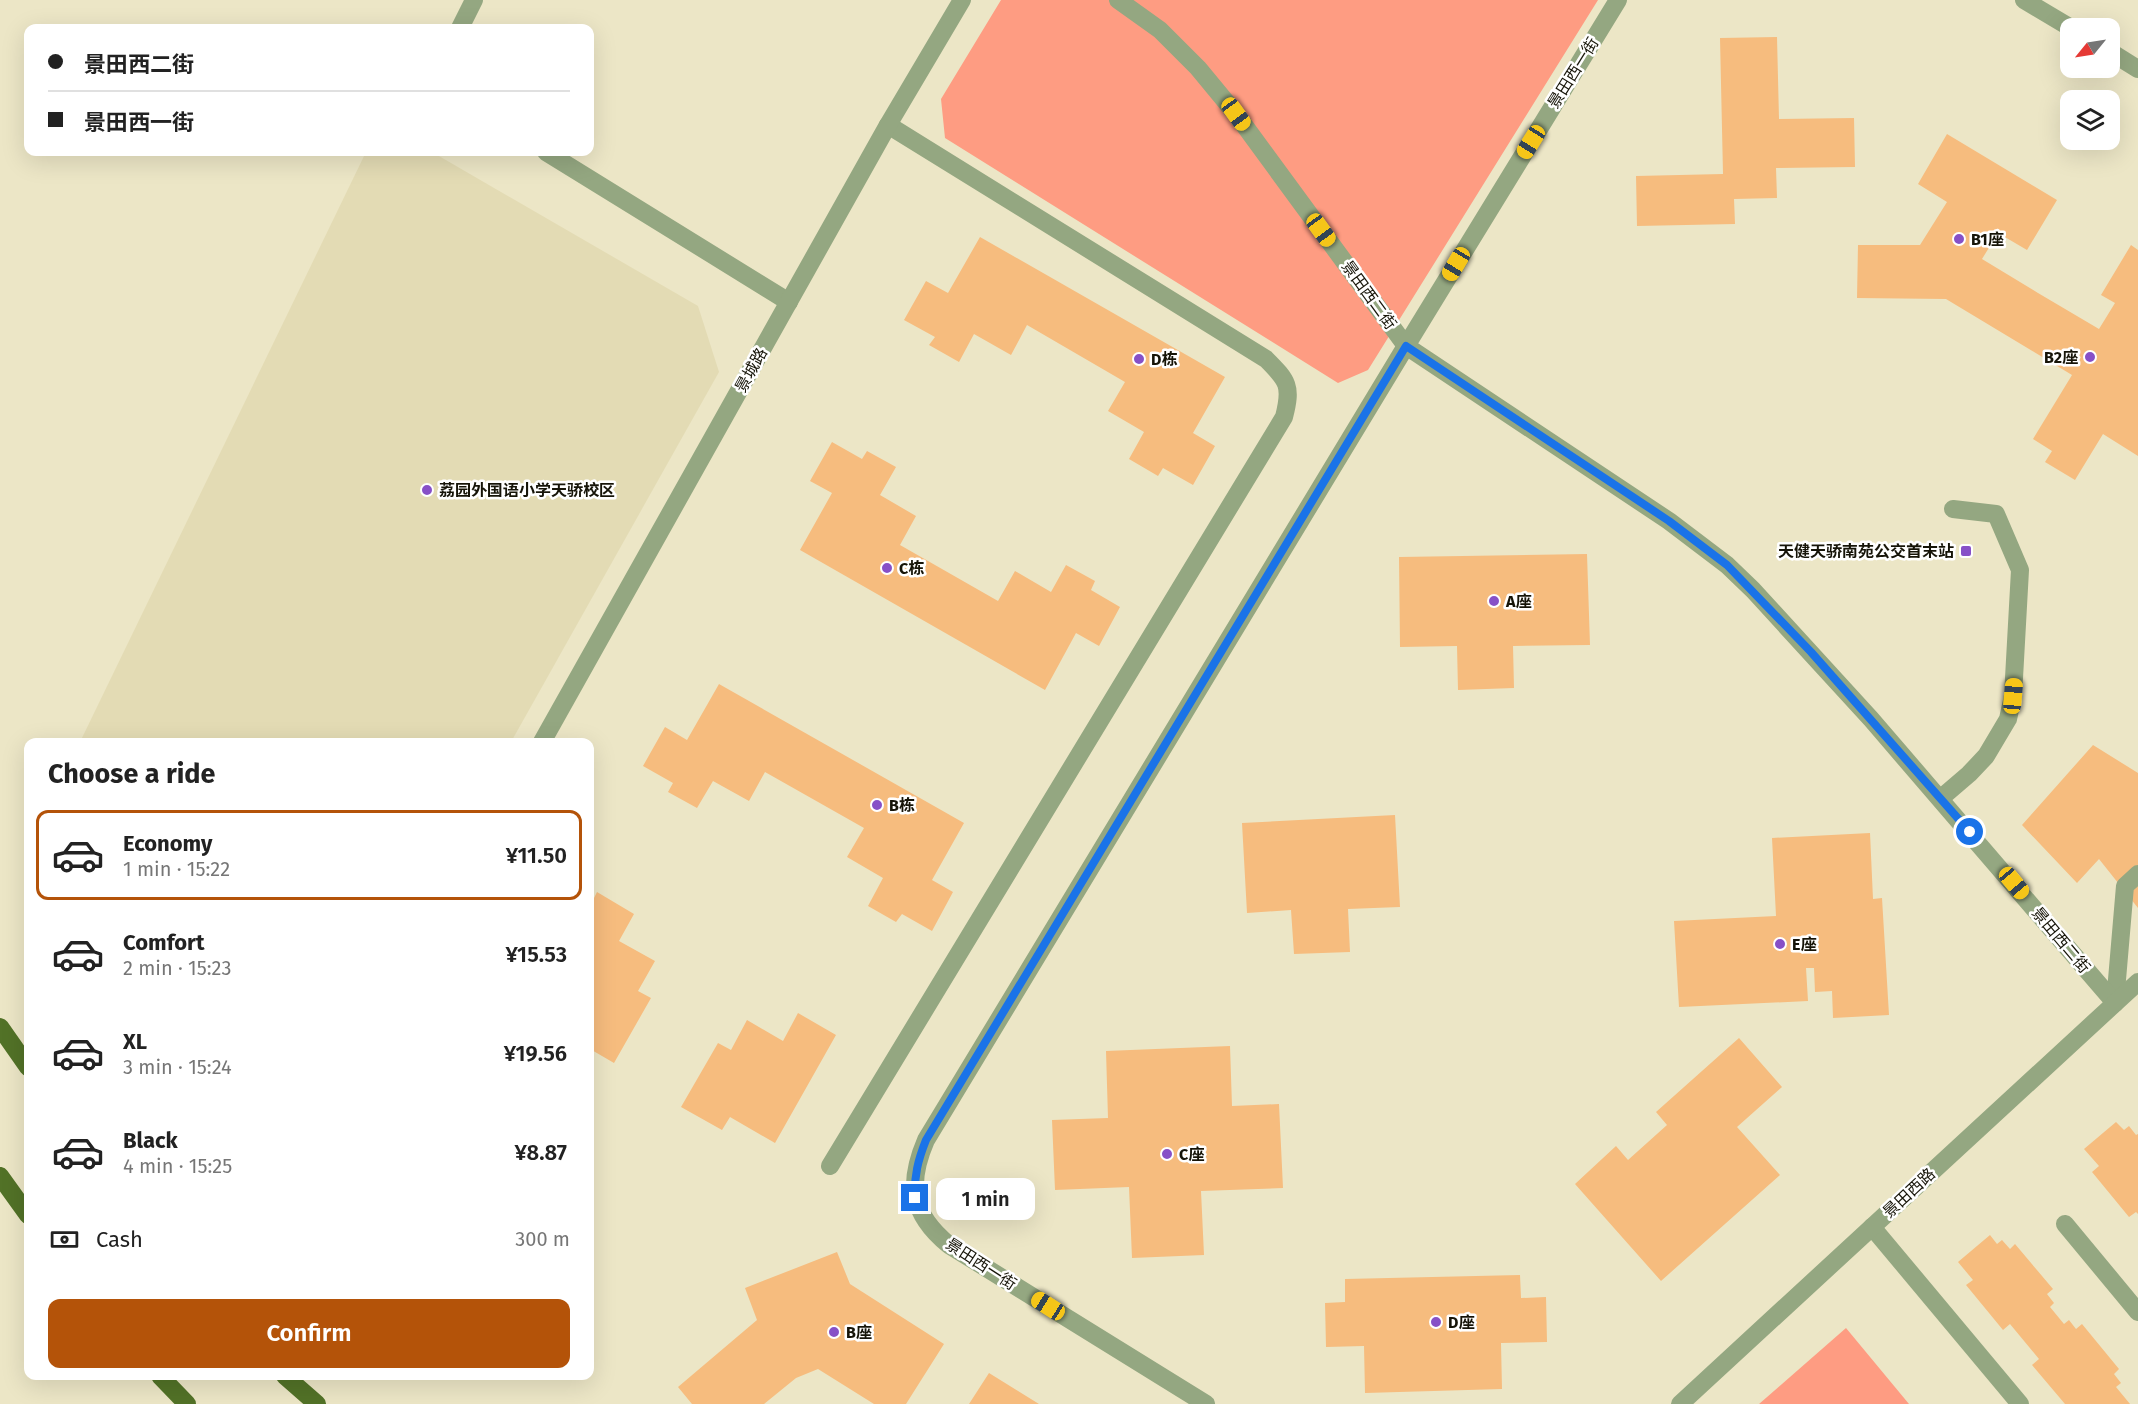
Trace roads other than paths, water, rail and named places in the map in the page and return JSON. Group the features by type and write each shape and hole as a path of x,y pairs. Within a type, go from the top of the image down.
{"main road":[{"path":"0,1028 24,1061"},
{"path":"0,1176 24,1209"},
{"path":"164,1380 187,1404"},
{"path":"289,1380 316,1404"}],"street":[{"path":"462,24 474,0"},
{"name":"景城路","path":"544,738 888,125 962,0"},
{"name":"景田西二街","path":"1118,0 1160,30 1198,68 1236,114 1406,346 1669,521 1727,565 1795,635 1941,798 2115,1003"},
{"name":"景田西一街","path":"1206,1404 949,1245 933,1232 922,1216 915,1198 914,1179 919,1157 926,1140 1618,0"},
{"path":"2024,0 2060,21"},
{"path":"2120,58 2138,69"},
{"path":"830,1166 1284,417 1290,395 1282,375 1266,359 888,125"},
{"path":"552,156 789,302"},
{"path":"1941,798 1986,756 2008,719 2014,686 2020,570 1996,514 1953,509"},
{"path":"2115,1003 2125,886 2138,874"},
{"name":"景田西路","path":"1680,1404 2138,982"},
{"path":"2065,1224 2138,1312"},
{"path":"1872,1227 2020,1404"}],"place":[{"name":"B1座","path":"1959,239"},
{"name":"B2座","path":"2090,357"},
{"name":"D栋","path":"1139,359"},
{"name":"荔园外国语小学天骄校区","path":"427,490"},
{"name":"天健天骄南苑公交首末站","path":"1966,551"},
{"name":"C栋","path":"887,568"},
{"name":"A座","path":"1494,601"},
{"name":"B栋","path":"877,805"},
{"name":"E座","path":"1780,944"},
{"name":"C座","path":"1167,1154"},
{"name":"D座","path":"1436,1322"},
{"name":"B座","path":"834,1332"}]}
